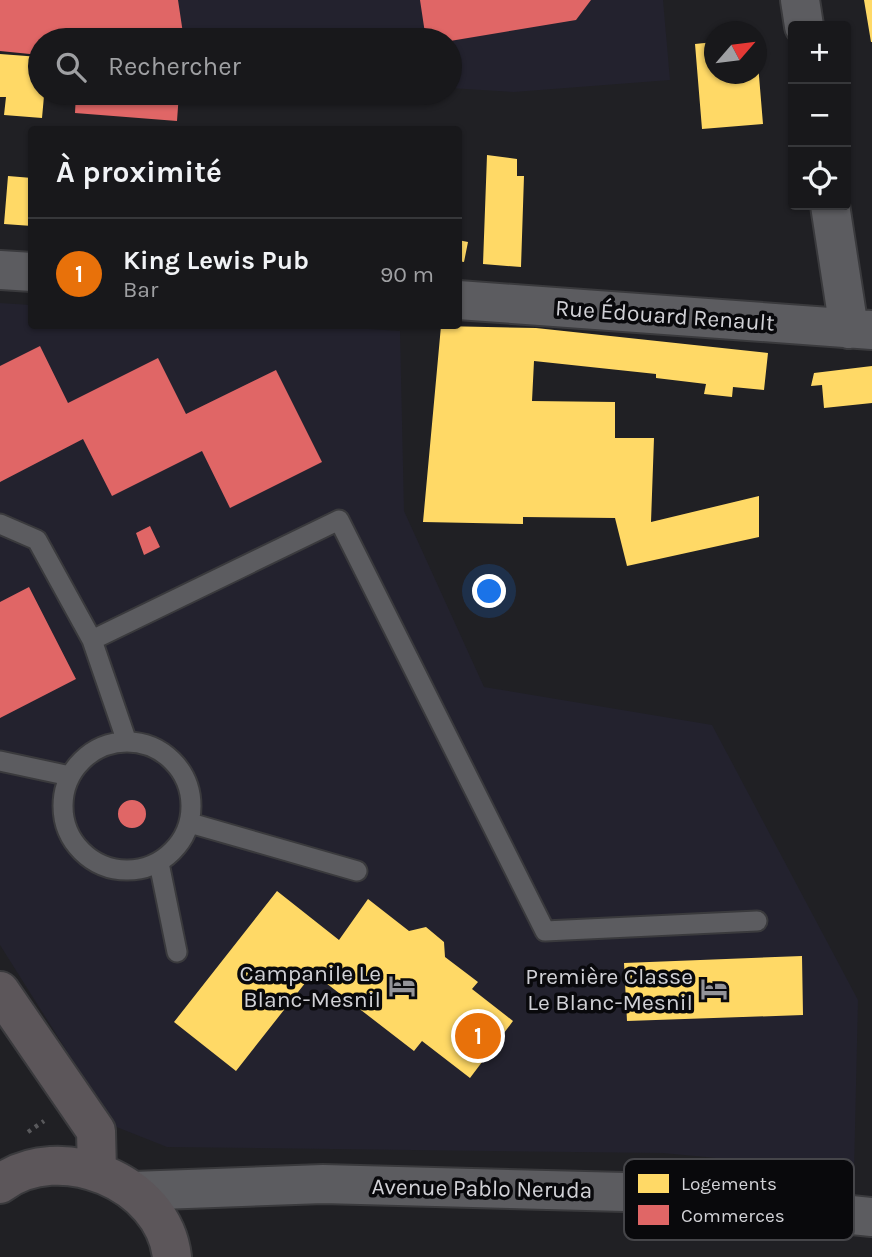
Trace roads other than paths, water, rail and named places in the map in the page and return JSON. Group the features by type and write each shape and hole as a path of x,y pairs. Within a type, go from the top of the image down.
{"main road":[{"path":"800,0 803,21"},
{"path":"831,210 860,330"},
{"path":"0,270 28,272"},
{"name":"Rue Édouard Renault","path":"462,300 860,330"},
{"path":"0,990 96,1131 97,1171"},
{"path":"0,1184 34,1168 65,1165 97,1171 133,1191 157,1218 172,1257"},
{"name":"Avenue Pablo Neruda","path":"133,1191 323,1184 624,1192"},
{"name":"Avenue Pablo Neruda","path":"854,1215 872,1217"}],"lane":[{"path":"92,640 339,520 545,931 757,921"},
{"path":"0,524 37,540 92,640 127,741"},
{"path":"127,741 164,753 178,767 188,784 192,804 190,824 173,853 159,863 140,870 119,871 99,865 82,853 70,837 63,817 63,796 70,776 93,751 127,741"},
{"path":"0,761 70,776"},
{"path":"190,824 357,870"},
{"path":"159,863 177,952"}],"place":[{"name":"Campanile Le Blanc-Mesnil","path":"402,986"},
{"name":"Première Classe Le Blanc-Mesnil","path":"714,989"},
{"name":"King Lewis Pub","path":"478,1036"}]}
